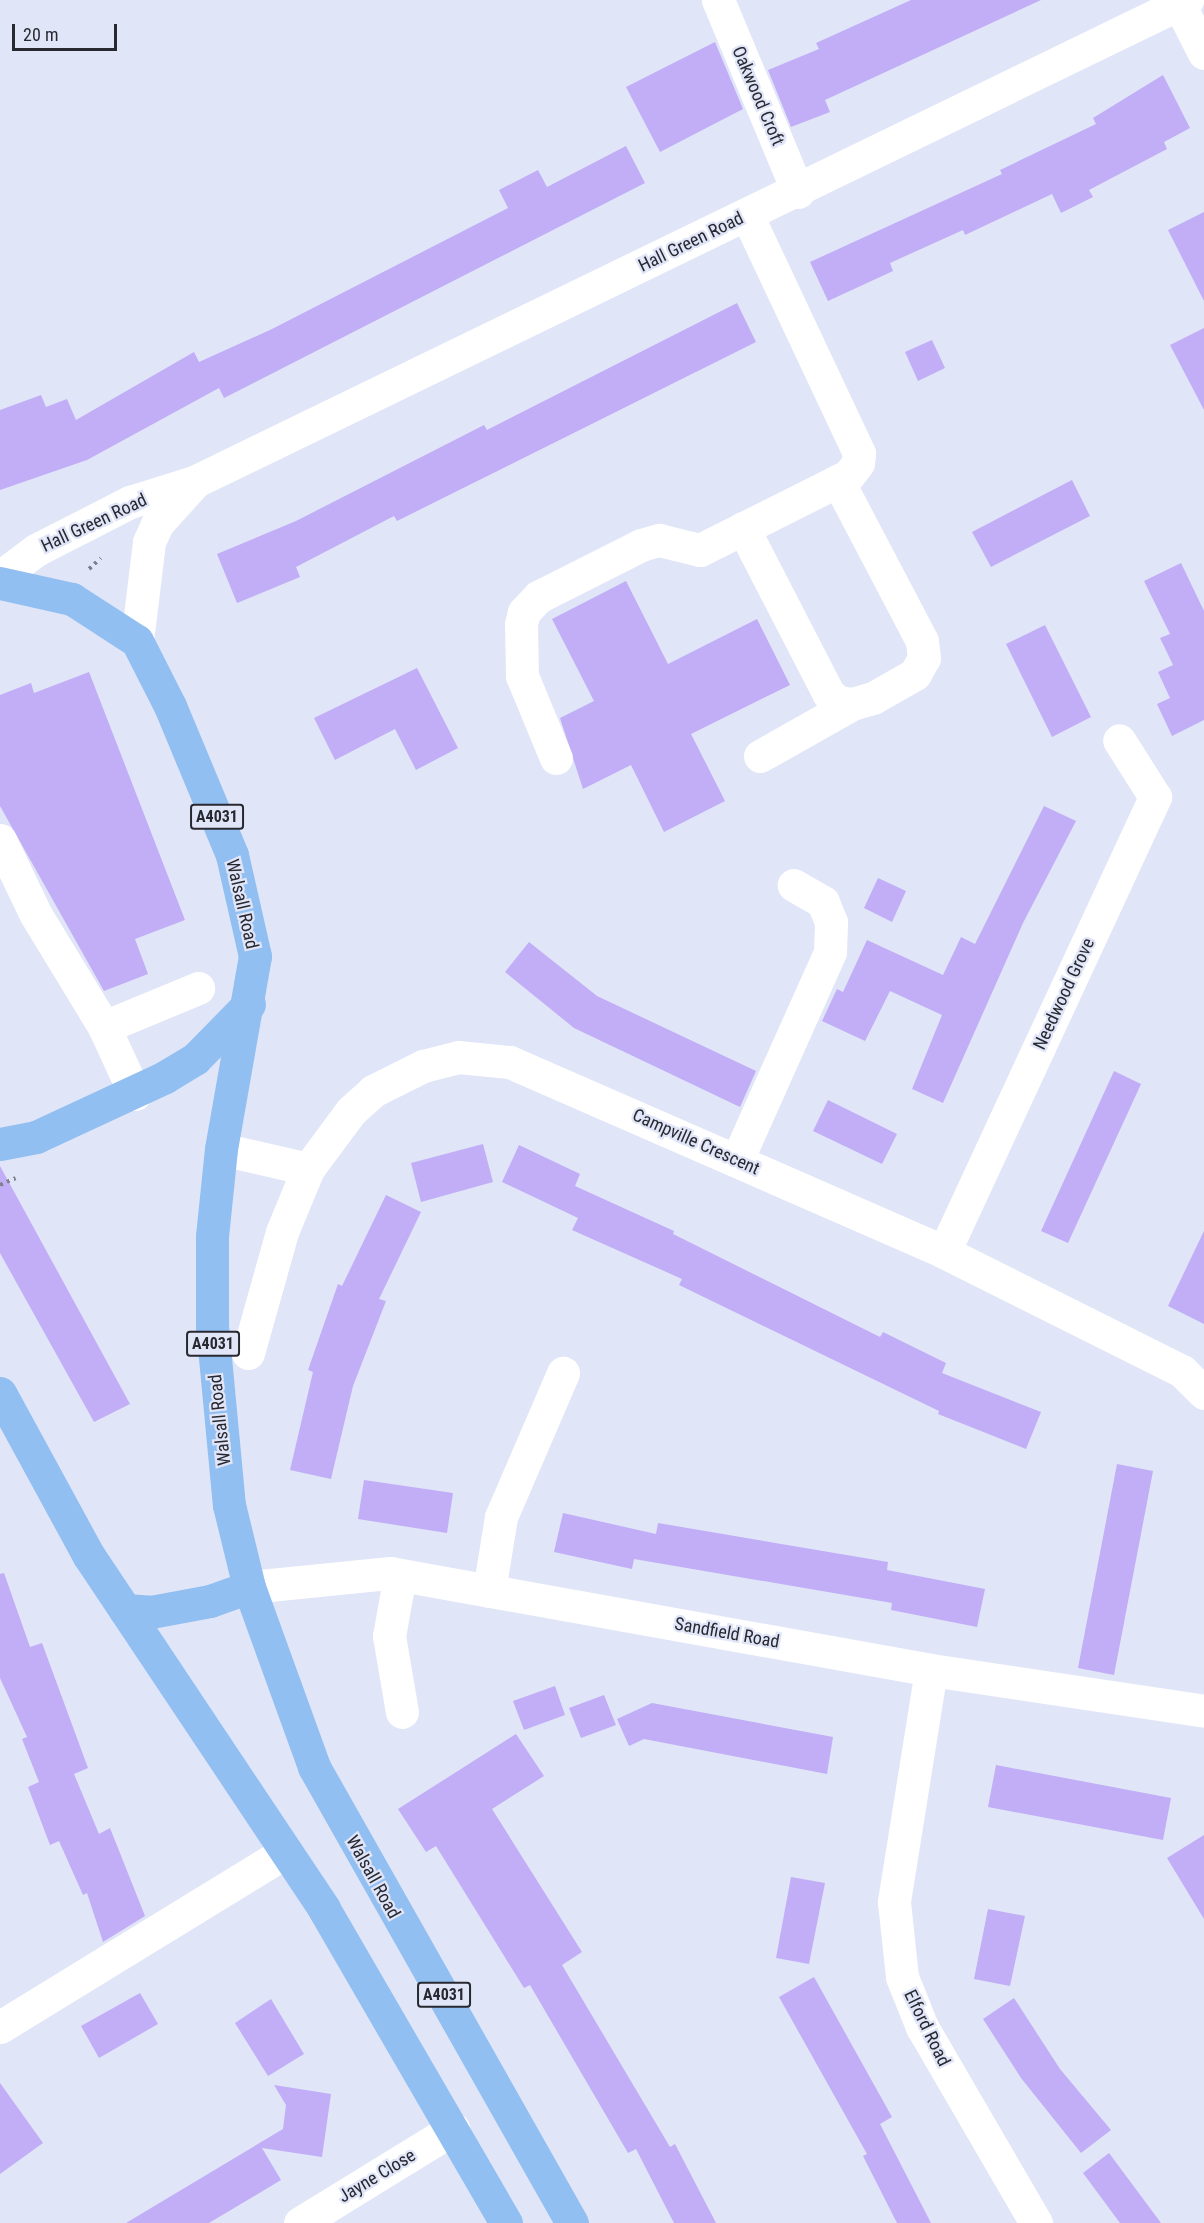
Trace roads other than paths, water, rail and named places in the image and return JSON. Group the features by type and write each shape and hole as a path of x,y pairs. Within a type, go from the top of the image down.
{"main road":[{"path":"0,583 72,599 137,641"},
{"name":"Walsall Road","path":"137,641 174,715 232,855 255,956 249,1004 221,1149 212,1236 218,1420 229,1505 249,1587 314,1767 572,2223"},
{"path":"0,1144 36,1137 135,1094 195,1059 249,1004"},
{"path":"0,1393 89,1556 286,1852 453,2130 506,2223"},
{"path":"125,1610 161,1610 249,1587"}],"street":[{"name":"Oakwood Croft","path":"718,0 798,192"},
{"name":"Hall Green Road","path":"0,577 36,550 129,502 194,482 798,192 1183,2"},
{"path":"1183,2 1204,52"},
{"path":"556,758 522,676 519,643 524,612 538,597 641,545 659,540 700,550 838,481 858,463 859,453 747,215"},
{"path":"760,756 852,704 915,674 924,658 922,641 838,481"},
{"name":"Hall Green Road","path":"137,641 149,542 157,524 194,482"},
{"path":"743,528 828,693 838,702 852,704"},
{"name":"Needwood Grove","path":"944,1252 1155,797 1119,740"},
{"path":"0,840 36,915 104,1027 135,1094"},
{"path":"736,1160 830,952 831,922 823,902 794,885"},
{"path":"104,1027 198,988"},
{"name":"Campville Crescent","path":"248,1353 282,1232 308,1169 351,1111 373,1091 423,1066 458,1057 510,1062 944,1252 1182,1371 1204,1394"},
{"path":"221,1149 308,1169"},
{"path":"489,1591 501,1517 563,1373"},
{"path":"400,1575 389,1636 402,1712"},
{"name":"Sandfield Road","path":"249,1587 400,1575 931,1670 1204,1711"},
{"name":"Elford Road","path":"931,1670 894,1902 902,1977 922,2027 1036,2223"},
{"path":"0,2027 286,1852"},
{"name":"Jayne Close","path":"300,2223 453,2130"}]}
